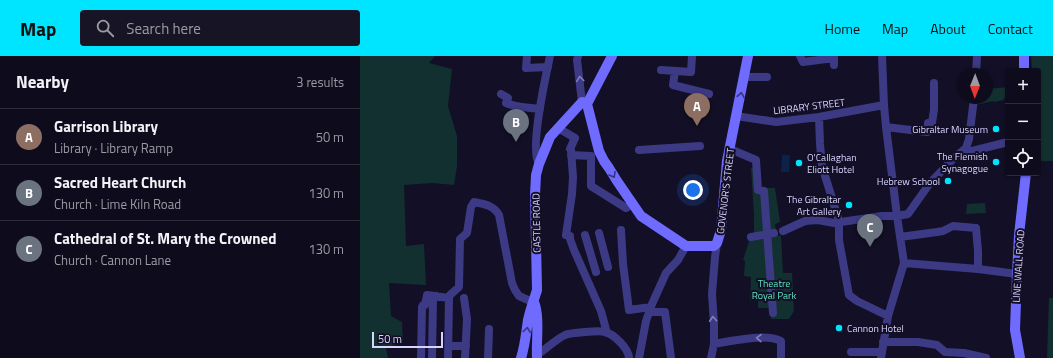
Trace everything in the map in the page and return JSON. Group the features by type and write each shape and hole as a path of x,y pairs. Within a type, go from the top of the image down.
{"street":[{"path":"527,56 526,68 548,67"},
{"path":"539,164 536,157 536,136 550,56"},
{"path":"578,56 577,60 587,104 595,154 591,186 626,208 633,204"},
{"name":"CASTLE ROAD","path":"537,356 537,320 536,306 534,302 537,290 536,175 550,137 558,128 587,104 612,56"},
{"path":"661,70 691,72 692,56"},
{"name":"GOVENOR'S STREET","path":"711,358 714,344 712,294 715,257 721,230 727,161 748,56"},
{"path":"800,56 803,62 834,58 834,64"},
{"path":"851,352 882,355 888,316 904,262 886,127 882,56"},
{"path":"976,68 977,56"},
{"path":"1018,56 1023,68"},
{"path":"1024,56 1024,68"},
{"path":"675,71 673,85 709,94"},
{"path":"745,74 768,77"},
{"path":"886,127 927,132 928,124 932,123 934,110 934,83"},
{"path":"501,94 508,98 506,103 511,105 540,109"},
{"path":"783,231 805,221 816,220 834,223 908,214 930,183 955,157 966,148 969,139 973,104"},
{"name":"LIBRARY STREET","path":"736,116 776,122 884,106"},
{"path":"819,116 822,166 839,222 839,240 849,295 857,302 888,316"},
{"path":"558,128 575,138 570,149 572,155 573,177 568,236 598,305 608,333"},
{"path":"966,148 972,151 1005,143"},
{"path":"639,150 700,146"},
{"path":"730,149 756,160 758,190 764,191 770,234 773,313"},
{"path":"572,155 595,154 604,161 641,216 686,246 714,246 717,243"},
{"name":"LINE WALL ROAD","path":"1020,358 1015,330 1019,235 1026,176"},
{"path":"421,358 423,305 427,295 450,296 460,287 460,239 467,233 471,207 474,202 490,206 496,210 499,215 510,276 515,290 519,296 534,302 531,307 522,358"},
{"path":"900,237 943,231 953,226 976,228 978,269"},
{"path":"621,230 622,264 630,310 650,309 665,312 671,358"},
{"path":"599,233 608,267"},
{"path":"751,238 770,234"},
{"path":"585,235 596,272"},
{"path":"639,358 650,309 666,273 678,260 686,246"},
{"path":"904,262 1017,274"},
{"path":"432,358 433,298 436,296"},
{"path":"448,358 450,296"},
{"path":"464,298 467,319 466,358"},
{"path":"488,358 489,329"},
{"path":"537,356 566,335 601,331 608,333 618,340 629,355 629,358"},
{"path":"714,344 755,338 775,339 781,343 781,358"},
{"path":"883,342 918,342 937,345 944,352 964,353 986,358"},
{"path":"449,346 466,346"}],"green space":[{"path":"360,56 435,56 429,63 452,69 448,106 457,136 457,166 454,185 432,183 404,185 406,246 424,244 426,285 389,283 391,316 402,322 403,343 386,348 388,358 360,358"},
{"path":"1031,56 1053,56 1053,161 1041,161 1041,68 1032,68"},
{"path":"1005,87 1004,100 993,101 993,88"},
{"name":"Theatre Royal Park","path":"751,168 760,168 761,188 775,188 780,222 775,224 777,235 781,236 783,273 792,273 794,311 789,319 771,319 771,308 758,308 758,301 750,300 751,277 744,276 745,261 743,260 749,241 754,239"},
{"path":"985,203 986,213 966,214 967,204"},
{"path":"1049,298 1053,298 1053,358 1047,358"}],"water":[{"path":"782,155 790,155 789,172 781,172"}],"place":[{"name":"Garrison Library","path":"697,126"},
{"name":"Gibraltar Museum","path":"996,129"},
{"name":"Sacred Heart Church","path":"516,142"},
{"name":"The Flemish Synagogue","path":"996,162"},
{"name":"O'Callaghan Eliott Hotel","path":"799,163"},
{"name":"Hebrew School","path":"948,181"},
{"name":"The Gibraltar Art Gallery","path":"849,205"},
{"name":"Cathedral of St. Mary the Crowned","path":"870,247"},
{"name":"Cannon Hotel","path":"839,328"}]}
